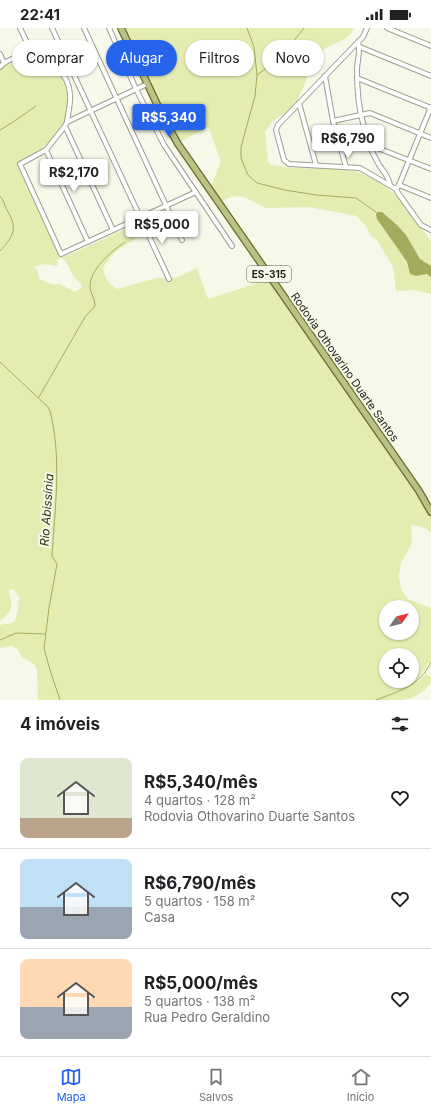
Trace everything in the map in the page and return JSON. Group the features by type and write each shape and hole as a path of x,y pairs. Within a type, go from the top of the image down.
{"main road":[{"name":"Rodovia Othovarino Duarte Santos","path":"121,28 165,122 178,144 419,491 431,512"}],"street":[{"path":"20,28 26,40"},
{"path":"52,28 169,279"},
{"path":"84,28 182,240"},
{"path":"109,28 136,89 164,145 232,246"},
{"path":"367,28 359,45 357,55 357,78 361,114 374,156 390,182 390,185"},
{"path":"387,28 431,46"},
{"path":"359,45 351,50 277,127 276,130 284,160 289,164 360,168 390,185 431,198"},
{"path":"359,45 431,76"},
{"path":"351,50 357,55"},
{"path":"0,54 4,63"},
{"path":"0,67 4,63 12,59"},
{"path":"63,76 67,81 70,97 66,124 113,230"},
{"path":"326,76 333,121 346,167"},
{"path":"357,78 431,107 398,187 398,193 420,226 431,230"},
{"path":"147,84 66,124 46,150 20,164 61,254 196,192"},
{"path":"299,103 316,165"},
{"path":"333,121 370,113 431,138"},
{"path":"370,145 431,169"},
{"path":"374,156 382,149"},
{"path":"46,150 88,242"},
{"path":"378,178 383,172"}],"shaded area":[{"path":"124,28 354,28 348,37 331,45 324,50 324,40 262,40 262,76 308,76 294,104 288,111 272,122 265,132 268,162 272,165 292,168 334,169 358,172 376,180 394,193 431,241 431,266 420,260 400,230 387,216 376,215 377,219 407,262 408,268 416,276 427,274 431,277 431,294 414,290 396,291 393,267 377,240 371,236 366,226 357,216 308,207 266,208 244,197 233,196 222,201 211,186 221,161 208,127 182,141 177,136 161,109 146,76 177,76 177,40 129,40"},
{"path":"12,60 12,76 62,76 66,84 68,92 67,113 66,119 58,133 45,146 17,165 36,199 59,257 67,256 140,222 147,236 140,236 115,252 103,268 107,280 117,289 156,278 175,278 197,268 208,299 270,279 422,498 431,515 431,532 420,526 411,525 412,543 401,563 399,576 401,589 408,599 411,600 379,600 379,640 419,640 419,603 431,608 431,660 419,677 419,648 379,648 379,688 419,688 419,681 426,673 431,678 431,683 417,695 404,700 38,700 37,670 34,664 22,657 17,649 12,646 0,648 0,625 15,621 19,598 14,589 9,590 11,608 8,614 0,621 0,69","holes":["61,258 65,260 74,277 82,285 80,289 75,292 60,284 51,284 39,279 37,269 34,267 44,264 57,266 58,259"]},
{"path":"377,212 382,212 406,235 420,259 431,266 431,277 427,274 416,276 410,274 407,262 377,219"}],"waterway":[{"path":"247,28 254,47 257,75 255,96 241,147 241,158 248,175 257,183 285,190 316,195 356,198 376,212"},
{"path":"257,75 270,65 304,28"},
{"path":"0,130 36,106"},
{"path":"0,196 13,222 13,232 9,241 0,251"},
{"path":"39,397 85,317 95,306 90,288 93,274 102,261 125,242"},
{"name":"Rio Abissínia","path":"0,362 48,407 54,429 57,483 52,556 57,564 44,648 60,700"},
{"path":"0,640 16,633 45,634"},
{"name":"Rio Abissínia","path":"376,700 408,687 421,677 431,662"}]}
